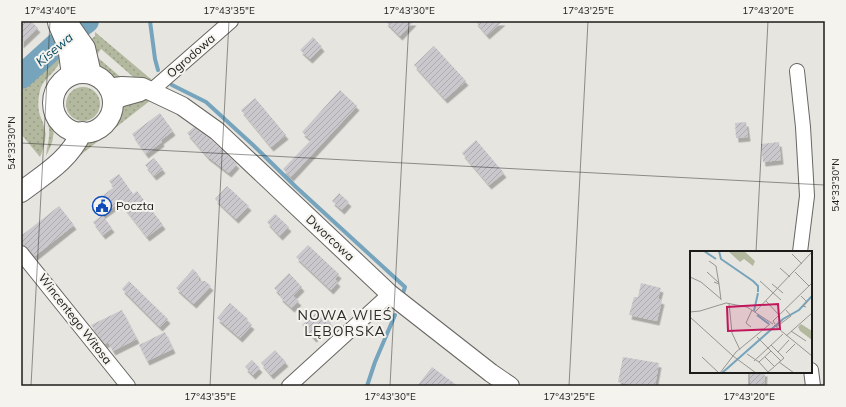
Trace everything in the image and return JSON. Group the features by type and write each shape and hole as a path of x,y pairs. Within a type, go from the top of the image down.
{"main road":[{"path":"62,22 73,42 82,74"},
{"path":"82,74 100,78 111,94 112,111 102,126 94,131 75,132 66,128 55,113 53,104 54,95 61,83 82,74"},
{"path":"26,188 51,157 62,133 61,123"},
{"path":"26,188 63,160 76,144 82,132"}],"street":[{"name":"Ogrodowa","path":"151,91 231,21"},
{"path":"797,71 803,127 807,196 800,251"},
{"path":"111,94 130,94 151,91"},
{"name":"Dworcowa","path":"151,91 182,106 217,131 390,294 491,373 510,386"},
{"name":"Wincentego Witosa","path":"21,253 128,386"},
{"path":"289,386 390,294"},
{"path":"811,373 813,386"}],"green space":[{"path":"95,32 152,80 147,83 138,81 101,49 96,56 124,80 109,76 104,72 96,62 88,42 95,36"},
{"path":"60,56 59,64 43,83 39,94 39,111 45,133 44,144 40,157 21,134 21,90"},
{"path":"62,69 61,73 50,89 47,101 47,108 53,126 53,138 46,156 49,126 43,109 44,96 53,78"},
{"path":"86,87 93,89 98,94 100,104 98,114 93,119 80,121 73,119 68,114 66,101 68,94 73,89"},
{"path":"144,99 151,100 56,174 88,141 104,133 108,129 122,108"}],"building":[{"path":"21,21 31,21 38,28 21,44"},
{"path":"385,21 414,21 400,36"},
{"path":"475,21 503,21 487,35"},
{"path":"313,37 322,47 310,59 300,50"},
{"path":"434,46 466,81 445,99 414,65"},
{"path":"340,90 357,106 291,177 283,169 311,140 302,132"},
{"path":"255,98 286,135 271,147 241,110"},
{"path":"160,113 173,131 161,140 162,142 146,154 132,134"},
{"path":"746,122 748,137 736,138 735,123"},
{"path":"194,127 210,139 237,164 229,173 207,156 187,133"},
{"path":"476,140 504,173 489,185 462,153"},
{"path":"779,142 781,160 763,162 761,144"},
{"path":"154,158 163,169 154,176 145,165"},
{"path":"119,174 133,194 137,191 163,225 147,237 120,202 102,215 112,228 103,235 93,222 101,216 92,204 114,187 109,181"},
{"path":"227,186 249,206 236,219 215,199"},
{"path":"339,193 349,202 342,210 332,201"},
{"path":"59,206 74,225 35,256 27,247 21,245 21,236"},
{"path":"275,214 289,227 280,236 267,222"},
{"path":"308,245 339,274 335,279 338,282 331,290 296,257"},
{"path":"193,269 198,274 199,281 205,281 211,286 194,304 176,288"},
{"path":"289,273 302,287 293,296 299,301 292,308 280,297 281,295 274,288"},
{"path":"129,281 168,319 160,327 122,289"},
{"path":"641,283 661,288 658,299 662,300 657,321 629,315 634,297 638,297"},
{"path":"230,303 248,319 247,321 252,325 240,338 217,318"},
{"path":"122,310 137,339 113,351 108,342 105,344 91,325"},
{"path":"319,310 331,323 314,338 302,325"},
{"path":"165,332 173,349 147,361 139,345"},
{"path":"275,350 286,362 271,375 261,363"},
{"path":"623,357 659,363 655,386 638,386 618,382"},
{"path":"252,360 260,368 253,375 245,367"},
{"path":"432,367 458,386 417,386"},
{"path":"750,373 765,373 764,386 749,386"}],"waterway":[{"name":"Kisewa","path":"21,77 64,38 87,21"},
{"path":"150,21 158,70"},
{"path":"172,85 206,102 405,287 403,293"},
{"path":"367,386 375,362 395,315"}],"place":[{"name":"Poczta","path":"102,206"}],"district":[{"name":"NOWA WIEŚ LĘBORSKA","path":"345,324"}]}
